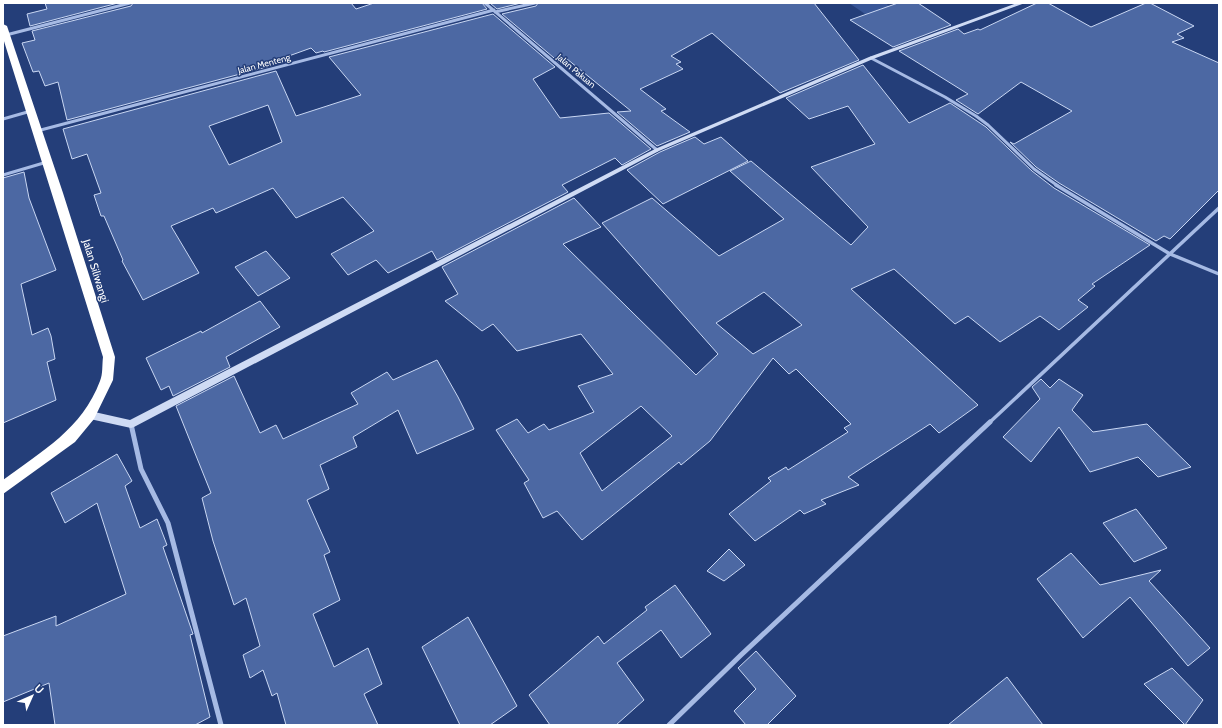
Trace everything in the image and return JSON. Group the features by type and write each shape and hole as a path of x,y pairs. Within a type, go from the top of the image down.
{"highway":[{"name":"Jalan Siliwangi","path":"3,488 70,438 90,414 107,380 109,357 48,162 4,31"}],"main road":[{"path":"90,414 131,424 657,150 871,58 1022,3"}],"street":[{"path":"4,31 130,3"},
{"name":"Jalan Pakuan","path":"485,3 657,150"},
{"name":"Jalan Menteng","path":"37,131 494,11 535,3"},
{"path":"871,58 961,106 988,125 1021,158 1053,183 1170,254 1219,274"},
{"path":"3,119 31,111"},
{"path":"3,175 48,162"},
{"path":"669,725 740,655 1219,208"},
{"path":"131,424 141,469 168,522 221,725"}],"shaded area":[{"path":"849,3 885,3 897,11 871,18"}],"building":[{"path":"45,3 118,3 30,26 27,14 47,9"},
{"path":"133,3 351,3 356,9 374,3 482,3 487,9 324,52 316,53 311,48 272,62 274,65 67,120 58,82 45,86 39,71 33,72 22,43 35,40 32,31 131,6"},
{"path":"490,3 521,3 497,9"},
{"path":"538,3 814,3 859,60 780,93 712,33 671,56 681,62 676,64 683,69 640,89 666,109 661,111 690,132 657,146 617,112 631,111 567,59 560,63 502,14 536,6"},
{"path":"898,3 918,3 951,25 893,47 850,20"},
{"path":"1037,3 1048,3 1091,27 1146,3 1150,3 1194,26 1177,34 1184,38 1172,42 1219,63 1219,190 1170,239 1164,236 1156,241 1059,183 1036,167 1010,142 1014,144 1072,111 1021,82 978,114 956,100 968,94 899,51 958,29 964,34 978,29 980,30"},
{"path":"493,14 555,67 533,79 560,118 609,113 651,149 622,165 615,158 562,185 568,192 437,260 432,251 388,273 376,260 348,275 331,254 374,231 343,197 296,218 273,188 216,213 213,208 171,226 199,273 143,300 122,261 123,260 104,216 101,216 94,195 101,193 87,154 72,159 63,129 276,71 296,116 361,95 329,57","holes":["268,105 282,142 229,165 209,126"]},
{"path":"863,65 909,123 950,103 986,127 1032,171 1054,188 1150,245 1092,284 1095,286 1078,300 1088,307 1059,330 1040,316 1000,342 968,316 955,324 894,269 851,289 978,405 939,433 930,424 848,477 859,485 821,500 826,504 804,514 800,510 755,541 729,514 771,481 768,478 786,467 788,470 848,432 844,428 851,424 796,369 789,374 773,358 710,441 681,465 679,462 582,540 557,511 543,518 524,483 529,480 496,430 517,419 528,433 544,424 549,430 594,412 578,386 613,374 581,334 517,351 493,324 482,331 445,301 458,294 442,267 574,198 601,227 563,244 696,375 718,354 602,223 652,198 719,256 784,219 730,171 751,161 851,245 868,227 811,167 875,144 848,106 809,119 786,98","holes":["764,292 802,325 753,354 716,323","641,406 672,436 602,491 580,453"]},
{"path":"695,137 704,144 721,137 748,161 663,204 627,170 660,152"},
{"path":"24,172 29,198 56,270 21,284 32,335 48,328 51,336 55,359 47,362 56,400 3,423 3,178"},
{"path":"266,251 290,278 258,296 235,267"},
{"path":"260,301 280,327 226,357 230,367 173,396 169,386 161,390 146,358 201,331 202,333"},
{"path":"437,360 474,429 417,454 398,410 353,437 357,447 320,465 329,489 307,500 330,552 324,555 340,600 313,614 334,667 368,648 382,684 364,694 378,725 286,725 277,693 272,696 263,670 250,678 243,655 260,646 246,598 234,605 213,541 202,498 211,493 176,406 234,376 260,433 276,425 283,439 358,404 351,393 387,372 393,380"},
{"path":"1041,379 1050,388 1059,379 1083,395 1072,410 1093,432 1147,424 1191,467 1158,477 1138,457 1090,472 1059,427 1031,462 1003,437 1040,399 1032,387"},
{"path":"117,454 132,481 125,486 140,528 157,519 167,545 163,547 193,634 190,635 210,717 195,725 55,725 49,683 3,702 3,636 56,616 56,626 126,594 97,503 65,523 51,493"},
{"path":"1136,509 1167,548 1134,562 1103,523"},
{"path":"729,549 745,565 724,581 707,571"},
{"path":"1071,553 1100,585 1161,570 1149,581 1210,648 1188,666 1130,597 1083,638 1037,579"},
{"path":"675,585 711,634 681,658 661,630 617,663 644,700 616,725 550,725 529,695 598,636 604,644 647,610 645,607"},
{"path":"468,617 517,706 490,725 460,725 422,647"},
{"path":"756,651 796,696 767,725 746,725 734,711 756,689 738,668"},
{"path":"1172,668 1203,700 1185,725 1144,684"},
{"path":"1007,677 1043,725 948,725"}]}
